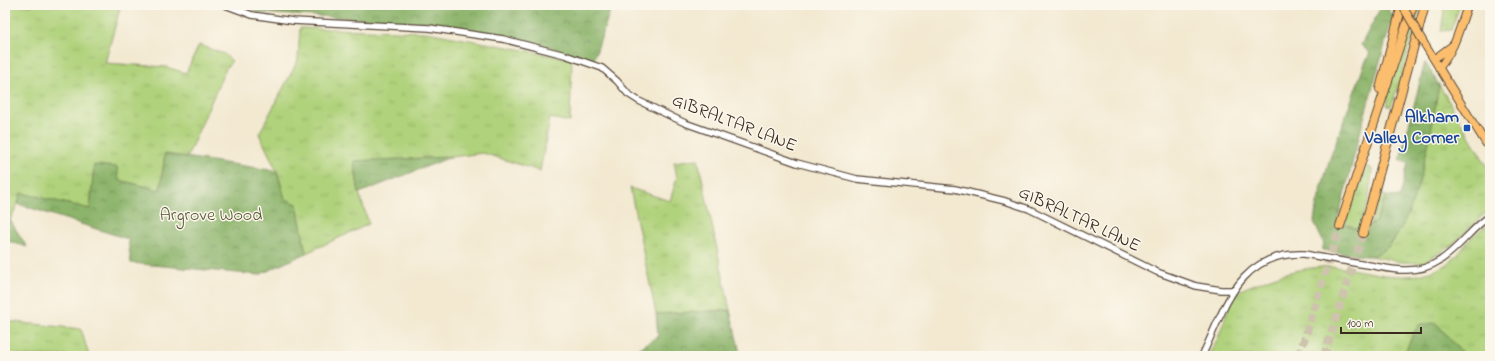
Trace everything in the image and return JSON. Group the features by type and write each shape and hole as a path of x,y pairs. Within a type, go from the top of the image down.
{"highway":[{"path":"1366,147 1402,5"},
{"path":"1340,226 1412,5"},
{"path":"1362,233 1424,5"}],"main road":[{"path":"1402,5 1490,150"},
{"path":"1439,68 1449,56 1455,44 1468,5"},
{"path":"1434,59 1455,44"}],"street":[{"name":"GIBRALTAR LANE","path":"224,5 252,15 293,21 429,28 503,39 565,55 602,68 617,81 628,94 639,101 685,123 797,163 856,180 955,189 1005,201 1029,209 1157,272 1196,286 1221,290 1234,290"},
{"path":"1202,356 1234,290 1251,270 1266,261 1284,255 1304,254 1386,268 1406,270 1426,267 1447,255 1480,222 1490,216"}],"green space":[{"path":"5,5 116,5 120,8 105,63 166,67 186,73 199,45 224,54 232,61 226,68 187,157 165,154 160,190 119,180 94,166 90,209 21,193 18,204 10,220 5,219"},
{"path":"238,5 612,5 593,62 553,48 472,30 430,24 261,13"},
{"path":"1382,5 1385,5 1393,16 1365,114 1337,227 1345,224 1360,230 1365,234 1370,224 1375,222 1386,196 1400,197 1408,163 1400,160 1425,62 1439,85 1426,154 1419,182 1410,208 1400,231 1387,248 1371,256 1322,250 1324,244 1314,222 1316,208 1329,161 1370,53 1361,45"},
{"path":"1416,5 1421,5 1400,81 1391,106 1388,106 1393,74"},
{"path":"1445,5 1460,5 1451,30 1441,31"},
{"path":"300,28 426,32 572,59 570,122 550,118 540,171 483,153 451,157 354,161 359,193 369,224 306,253 297,204 285,199 277,171 259,134 298,60"},
{"path":"1439,85 1490,171 1490,209 1450,247 1422,263 1401,262 1371,256 1385,249 1392,243 1397,236 1411,206 1426,155"},
{"name":"Argrove Wood","path":"165,154 277,171 285,199 297,204 306,253 259,275 131,263 128,239 18,204 21,193 90,209 94,165 117,167 119,180 160,190"},
{"path":"451,157 359,193 354,161"},
{"path":"698,159 730,310 656,314 630,188 670,201 677,177 674,162"},
{"path":"1368,167 1372,170 1370,191 1360,230 1345,224 1359,183"},
{"path":"1382,193 1386,196 1375,222 1370,224"},
{"path":"5,219 10,220 27,247 5,240"},
{"path":"1490,223 1490,356 1462,356 1463,354 1436,323 1405,352 1407,356 1207,356 1217,340 1236,295 1245,288 1281,274 1316,267 1334,267 1397,276 1422,274 1436,270 1447,264 1456,257 1471,238"},
{"path":"730,310 740,353 628,356 658,336 656,314"},
{"path":"5,321 81,329 89,356 5,356"},
{"path":"1436,323 1463,354 1462,356 1407,356 1405,352 1414,332 1420,324"}],"tunnel":[{"path":"1299,356 1340,226"},
{"path":"1324,356 1363,233"}],"place":[{"name":"Alkham Valley Corner","path":"1467,128"}]}
